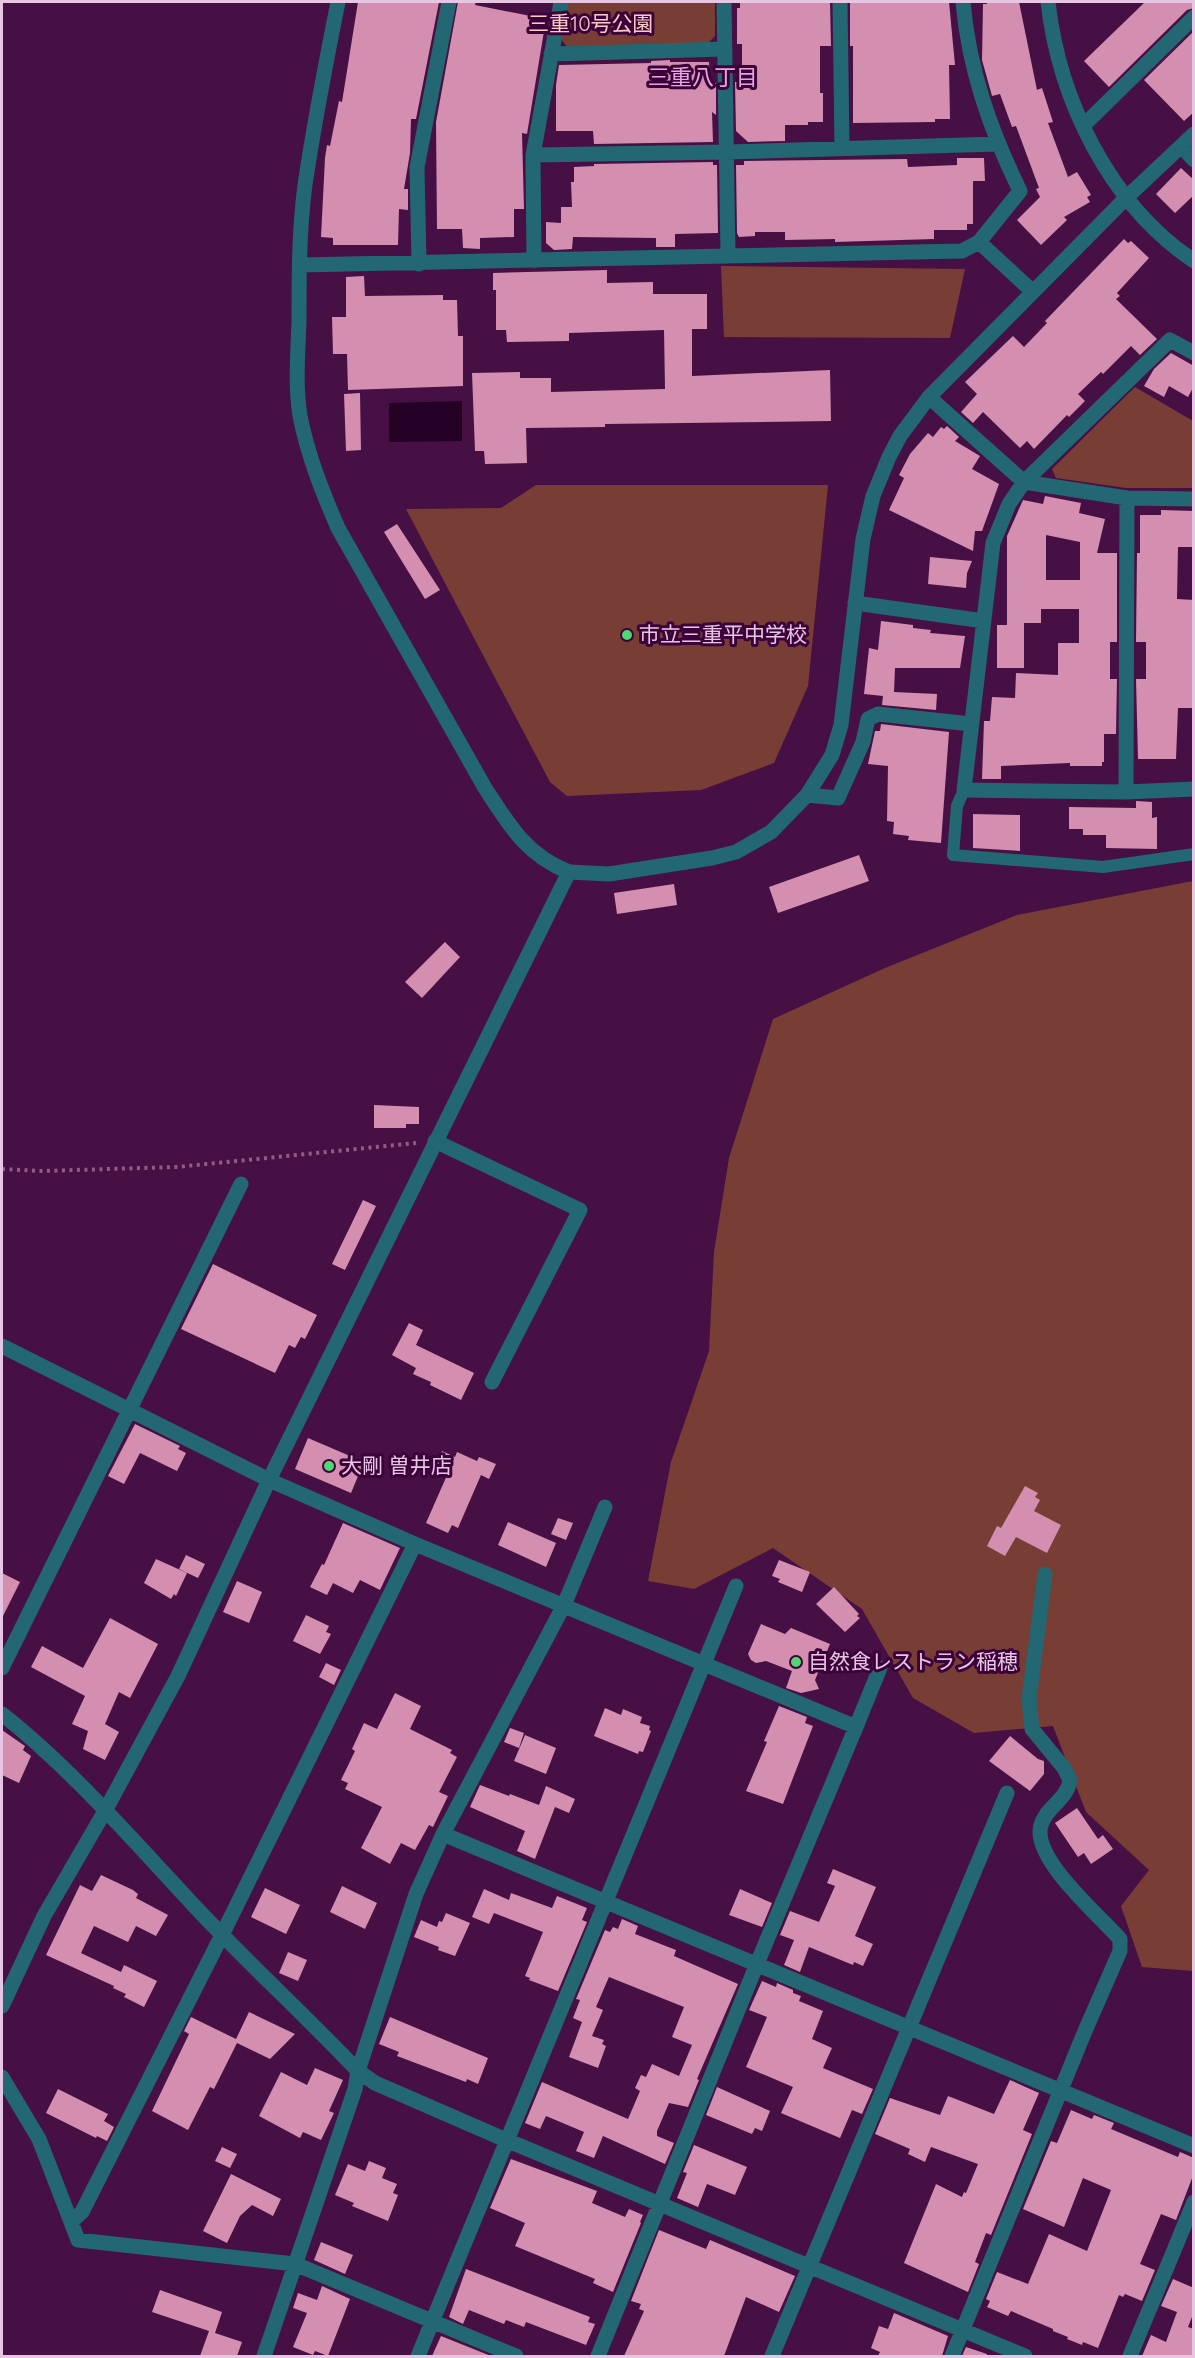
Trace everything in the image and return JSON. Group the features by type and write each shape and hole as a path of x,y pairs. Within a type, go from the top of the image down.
{"street":[{"path":"338,2 324,69 305,187 300,265 298,389 300,415 308,450 318,483 338,528 510,828 527,847 548,864 568,872 609,874 736,852 771,832 807,795 832,755 841,725 863,540 873,496 900,436 929,397 1032,291 1194,134"},
{"path":"419,264 417,166 449,2"},
{"path":"534,261 533,155 561,2"},
{"path":"724,2 728,255"},
{"path":"840,2 843,148"},
{"path":"300,265 962,251 979,242 1020,191 997,144 978,85 968,46 963,2"},
{"path":"1047,2 1059,59 1091,146 1127,197 1159,234 1194,261"},
{"path":"1084,125 1194,17"},
{"path":"551,54 725,49"},
{"path":"533,155 997,144"},
{"path":"1181,146 1194,160"},
{"path":"979,242 1032,291"},
{"path":"1194,353 1170,340 1024,482 1009,504 993,543 963,790 1126,792 1194,789"},
{"path":"929,397 1024,482 1127,498 1194,499"},
{"path":"1126,792 1127,498"},
{"path":"855,603 984,621"},
{"path":"807,795 838,798 863,741 868,719 878,714 971,724"},
{"path":"2,2006 44,1916 105,1811 178,1677 269,1480 568,872"},
{"path":"435,1141 580,1210 492,1382"},
{"path":"2,1668 241,1184"},
{"path":"2,1346 269,1480 415,1544 856,1727"},
{"path":"264,2356 355,2089 358,2071 416,1894 443,1834 564,1605 605,1507"},
{"path":"71,2222 82,2212 415,1544"},
{"path":"952,2356 1120,1951 1120,1939 1048,1860 1039,1833 1042,1819 1068,1791 1070,1780 1064,1768 1032,1730 1029,1722 1029,1699 1045,1575"},
{"path":"418,2356 736,1586"},
{"path":"598,2356 880,1668"},
{"path":"2,1714 26,1733 105,1811 222,1935 358,2071 375,2083 506,2140 1025,2356"},
{"path":"772,2356 1007,1793"},
{"path":"443,1834 756,1966 1194,2146"},
{"path":"2,2077 39,2139 78,2240 295,2264 516,2356"},
{"path":"1130,2356 1194,2202"}],"lane":[{"path":"963,790 957,806 953,855 1103,867 1194,854"}],"path":[{"path":"2,1169 42,1171 176,1167 435,1141"}],"green space":[{"name":"三重10号公園","path":"568,2 715,2 715,36 708,43 567,47 561,39"},
{"path":"721,266 965,269 950,338 724,337"},
{"path":"1135,387 1193,421 1193,488 1126,488 1056,478 1052,469"},
{"path":"536,485 828,485 808,686 774,763 701,790 567,796 550,782 406,509 501,508"},
{"path":"1193,881 1193,1971 1142,1967 1121,1906 1149,1870 1086,1812 1053,1726 974,1733 913,1698 862,1609 773,1548 694,1589 648,1581 671,1462 709,1351 714,1252 729,1158 773,1019 885,968 1017,915"}],"shaded area":[{"path":"462,401 462,441 389,442 389,403"}],"building":[{"path":"358,2 439,2 416,119 411,119 410,153 404,189 408,189 408,210 399,209 398,245 333,245 333,238 321,237 327,145 330,146 339,101 342,102"},
{"path":"458,2 476,2 475,5 546,19 527,134 522,133 524,209 514,209 514,237 480,238 480,249 463,248 462,229 437,229 436,122"},
{"path":"740,2 830,2 831,46 820,46 820,93 823,93 823,122 808,122 808,125 785,125 785,141 748,142 736,131 735,82 742,82 742,44 737,44 737,8 740,8"},
{"path":"850,2 949,2 955,65 949,65 950,119 935,119 935,122 853,123 853,46 850,46"},
{"path":"1019,2 1037,90 1042,88 1053,122 1048,123 1068,177 1077,172 1091,195 1087,197 1090,202 1064,217 1067,220 1041,245 1017,220 1040,197 1036,189 1039,188 1016,126 1012,127 1000,94 992,96 982,60 983,4"},
{"path":"1145,2 1194,2 1194,8 1187,10 1109,87 1084,61"},
{"path":"1194,31 1194,112 1184,121 1144,80"},
{"path":"670,60 670,62 709,62 710,83 716,83 716,115 712,112 713,142 594,144 593,131 556,131 556,85 559,65 651,63 651,61"},
{"path":"957,158 984,158 985,181 973,181 973,224 967,224 967,230 934,230 934,239 835,242 835,239 785,240 785,232 755,232 755,236 739,237 737,233 736,165 744,165 744,161 907,159 908,167 957,165"},
{"path":"713,162 713,165 717,165 718,233 675,234 675,247 656,247 656,238 573,237 572,249 554,250 546,243 546,222 561,223 561,207 572,207 571,182 574,182 574,167 594,166 594,164"},
{"path":"1181,168 1194,180 1194,195 1175,213 1156,194"},
{"path":"1124,239 1128,243 1131,241 1149,258 1117,293 1120,296 1116,299 1157,339 1140,355 1131,346 1103,374 1101,372 1078,394 1085,401 1069,417 1067,415 1034,449 1027,441 1020,448 983,412 973,423 961,412 977,394 965,382 1013,336 1024,347 1047,323 1045,321"},
{"path":"607,270 607,283 653,282 653,294 707,294 707,329 692,329 692,376 830,370 831,421 605,424 605,427 526,428 527,463 485,464 484,451 475,451 472,373 520,372 520,378 551,378 551,392 665,389 664,330 569,333 569,341 507,342 506,330 496,330 496,290 493,290 493,273"},
{"path":"364,276 365,296 443,295 443,300 457,300 458,336 463,336 463,386 348,390 347,354 333,354 332,317 346,317 346,277"},
{"path":"1171,353 1194,366 1194,386 1188,397 1169,386 1164,397 1144,386 1154,369"},
{"path":"360,393 361,450 346,451 344,394"},
{"path":"947,426 959,437 955,441 980,456 972,469 999,484 982,531 975,531 973,551 889,510 904,478 899,475 910,454 928,433 933,437 941,427 944,429"},
{"path":"1045,496 1081,503 1079,513 1105,519 1097,553 1117,553 1117,642 1110,642 1110,679 1117,679 1116,734 1104,734 1102,766 1070,766 1070,763 1001,766 1001,779 982,779 984,721 990,721 992,697 1015,698 1016,673 1058,675 1058,643 1079,643 1079,609 1041,609 1041,623 1024,623 1024,668 997,668 997,625 1007,625 1007,536 1023,500 1043,504","holes":["1046,535 1080,542 1080,580 1046,580"]},
{"path":"1161,510 1194,511 1194,547 1178,547 1177,599 1194,600 1194,708 1178,708 1176,759 1138,759 1136,679 1146,679 1146,642 1136,642 1137,553 1140,553 1140,515 1161,515"},
{"path":"397,524 440,590 425,599 384,532"},
{"path":"930,557 972,561 967,573 966,588 928,584"},
{"path":"881,621 913,625 913,628 931,630 930,633 965,636 960,668 895,668 894,692 937,694 936,710 882,705 883,696 864,694 869,648 878,650"},
{"path":"881,724 949,732 941,843 908,840 909,836 893,834 894,822 887,821 888,766 868,764 875,731 880,731"},
{"path":"1136,801 1152,802 1152,818 1157,817 1157,849 1106,848 1106,835 1083,835 1083,829 1069,829 1069,807 1136,808"},
{"path":"973,814 1020,815 1020,851 973,848"},
{"path":"859,855 869,881 778,913 769,887"},
{"path":"674,884 677,905 617,914 614,893"},
{"path":"445,942 460,957 422,998 405,982"},
{"path":"374,1105 419,1107 419,1124 406,1124 406,1128 374,1128"},
{"path":"363,1200 376,1206 345,1270 332,1264"},
{"path":"213,1264 317,1315 305,1339 301,1337 295,1348 289,1345 275,1373 181,1329"},
{"path":"409,1323 423,1330 416,1345 474,1373 461,1400 413,1374 416,1368 392,1355"},
{"path":"135,1424 180,1446 178,1449 186,1453 177,1471 140,1453 124,1484 108,1476"},
{"name":"大剛 曽井店","path":"308,1438 364,1462 351,1493 295,1469"},
{"path":"442,1451 455,1457 457,1452 477,1461 479,1457 496,1464 489,1479 481,1475 458,1528 452,1525 448,1533 426,1523 448,1473 435,1467"},
{"path":"1025,1486 1038,1493 1035,1497 1040,1500 1034,1511 1061,1525 1047,1553 1016,1537 1005,1556 987,1546 997,1526 1001,1528"},
{"path":"558,1518 573,1523 566,1540 551,1534"},
{"path":"508,1522 556,1543 546,1567 498,1545"},
{"path":"343,1523 400,1548 380,1590 360,1580 353,1593 333,1583 327,1595 310,1587 322,1564 324,1565"},
{"path":"186,1555 205,1564 198,1578 179,1569"},
{"path":"156,1559 187,1573 176,1596 174,1594 171,1599 144,1583"},
{"path":"779,1560 810,1572 802,1592 778,1582 780,1579 772,1576"},
{"path":"2,1573 20,1582 2,1618"},
{"path":"237,1581 262,1592 249,1623 223,1612"},
{"path":"834,1587 859,1614 857,1616 860,1618 845,1632 816,1604"},
{"path":"306,1615 329,1626 326,1632 331,1634 320,1654 293,1641"},
{"path":"110,1618 158,1644 130,1698 119,1692 105,1724 119,1732 105,1760 83,1749 88,1731 72,1724 85,1696 31,1667 42,1646 83,1668"},
{"path":"761,1624 785,1634 791,1628 830,1644 815,1680 819,1689 801,1693 786,1688 792,1671 766,1661 756,1663 751,1660 748,1654"},
{"path":"326,1663 341,1670 334,1685 319,1677"},
{"path":"395,1693 421,1706 410,1729 452,1750 450,1753 457,1757 439,1792 448,1796 433,1827 429,1825 415,1850 401,1843 390,1864 361,1848 382,1807 345,1789 348,1783 341,1780 355,1751 352,1749 364,1723 377,1729"},
{"path":"779,1706 807,1717 805,1723 813,1726 783,1804 746,1791 767,1742 764,1741"},
{"path":"605,1708 621,1715 623,1709 642,1717 640,1723 650,1726 651,1731 643,1752 639,1751 638,1754 594,1736"},
{"path":"510,1728 524,1733 519,1748 504,1742"},
{"path":"2,1730 25,1746 23,1750 31,1756 19,1783 2,1775"},
{"path":"525,1735 556,1748 546,1774 514,1761"},
{"path":"1010,1736 1038,1759 1044,1761 1044,1774 1030,1791 989,1761"},
{"path":"480,1785 539,1805 546,1786 575,1799 569,1813 555,1807 535,1859 517,1851 525,1831 470,1807"},
{"path":"1077,1808 1098,1839 1103,1835 1113,1849 1091,1864 1084,1853 1078,1857 1055,1823"},
{"path":"833,1869 876,1887 855,1936 873,1944 863,1966 854,1962 853,1965 809,1947 800,1972 784,1965 794,1940 780,1935 790,1911 819,1922 835,1886 827,1883"},
{"path":"101,1875 133,1890 138,1894 136,1898 168,1915 156,1936 136,1926 128,1942 94,1926 81,1953 121,1972 124,1965 157,1981 144,2007 124,1997 126,1994 113,1988 114,1986 46,1955 80,1885 92,1891"},
{"path":"342,1886 377,1903 365,1929 330,1912"},
{"path":"265,1888 300,1905 286,1934 251,1917"},
{"path":"484,1889 509,1900 511,1893 552,1908 557,1896 587,1908 582,1920 587,1922 558,1991 529,1980 530,1978 525,1976 543,1932 494,1913 489,1924 472,1917"},
{"path":"740,1889 772,1903 762,1927 729,1915"},
{"path":"446,1913 470,1923 455,1956 414,1937 421,1920 437,1927"},
{"path":"622,1919 638,1926 635,1934 676,1950 674,1956 738,1984 697,2079 699,2080 688,2107 669,2103 657,2131 657,2136 674,2143 665,2164 603,2136 594,2158 576,2151 584,2132 546,2116 540,2129 525,2123 542,2082 628,2119 640,2091 635,2088 641,2075 646,2077 652,2064 679,2076 692,2045 672,2037 684,2007 609,1977 596,2007 603,2010 592,2036 604,2040 602,2044 606,2046 598,2068 569,2057 582,2022 573,2018 580,2000 576,1999 605,1930 610,1932 613,1927 618,1929"},
{"path":"288,1952 307,1960 298,1981 279,1973"},
{"path":"762,1981 776,1987 777,1983 793,1990 793,1993 801,1996 799,2001 823,2011 812,2039 832,2048 823,2068 873,2089 862,2114 852,2110 840,2138 781,2113 793,2087 746,2067 767,2017 749,2010"},
{"path":"249,2012 295,2034 270,2059 237,2043 214,2089 210,2087 188,2130 152,2111 189,2034 184,2031 191,2017 236,2039"},
{"path":"390,2017 488,2058 478,2084 467,2079 466,2082 397,2056 399,2052 379,2044"},
{"path":"315,2068 343,2080 329,2111 334,2113 321,2140 303,2132 300,2138 259,2116 281,2072 307,2085"},
{"path":"1010,2080 1039,2093 1023,2130 1032,2134 991,2235 986,2233 975,2262 979,2264 968,2292 904,2263 936,2184 962,2197 964,2192 966,2193 978,2164 931,2147 925,2162 908,2154 910,2149 875,2134 890,2098 940,2115 948,2096 994,2114"},
{"path":"717,2087 770,2111 762,2131 755,2128 752,2134 706,2115"},
{"path":"58,2089 108,2114 104,2121 114,2127 107,2141 97,2136 96,2138 46,2113"},
{"path":"1071,2110 1092,2119 1094,2115 1114,2123 1111,2129 1178,2157 1180,2152 1194,2158 1194,2173 1176,2220 1161,2214 1140,2264 1155,2270 1142,2301 1125,2294 1123,2297 1119,2295 1098,2348 1067,2339 1068,2337 1053,2329 1011,2311 1008,2316 987,2307 990,2301 986,2299 997,2272 1028,2284 1049,2234 1087,2251 1111,2190 1083,2178 1064,2227 1023,2209 1051,2141 1057,2143"},
{"path":"694,2145 747,2167 735,2195 707,2184 698,2207 677,2198 687,2173 683,2172"},
{"path":"222,2147 237,2154 230,2168 215,2161"},
{"path":"511,2159 597,2191 592,2203 625,2217 629,2209 643,2215 613,2292 593,2283 595,2279 515,2246 525,2223 490,2208"},
{"path":"369,2161 386,2168 382,2178 397,2184 393,2193 398,2195 388,2221 352,2206 354,2203 335,2195 348,2164 365,2171"},
{"path":"231,2174 281,2199 273,2216 252,2205 240,2216 227,2243 203,2231"},
{"path":"659,2230 706,2249 710,2240 795,2276 779,2312 746,2297 724,2356 624,2356 644,2311 639,2309 641,2304 631,2301"},
{"path":"321,2242 353,2255 345,2274 314,2260"},
{"path":"466,2269 590,2317 588,2322 595,2324 586,2345 526,2322 524,2327 506,2320 504,2324 469,2310 463,2324 449,2317"},
{"path":"1173,2279 1194,2288 1194,2312 1188,2327 1194,2329 1192,2353 1194,2356 1142,2356 1151,2335 1166,2342 1177,2312 1161,2306"},
{"path":"322,2286 350,2299 328,2356 315,2351 313,2355 293,2347 307,2313 293,2308 298,2293 317,2300"},
{"path":"160,2290 222,2312 215,2333 242,2342 237,2356 200,2356 209,2331 152,2312"},
{"path":"894,2313 948,2336 942,2356 878,2356 880,2352 871,2348 879,2326 888,2329"},
{"path":"441,2336 491,2356 432,2356"},
{"path":"966,2347 987,2354 987,2356 962,2356"}],"place":[{"name":"市立三重平中学校","path":"627,635"},
{"name":"大剛 曽井店","path":"329,1466"},
{"name":"自然食レストラン稲穂","path":"796,1662"}],"district":[{"name":"三重八丁目","path":"703,77"}]}
